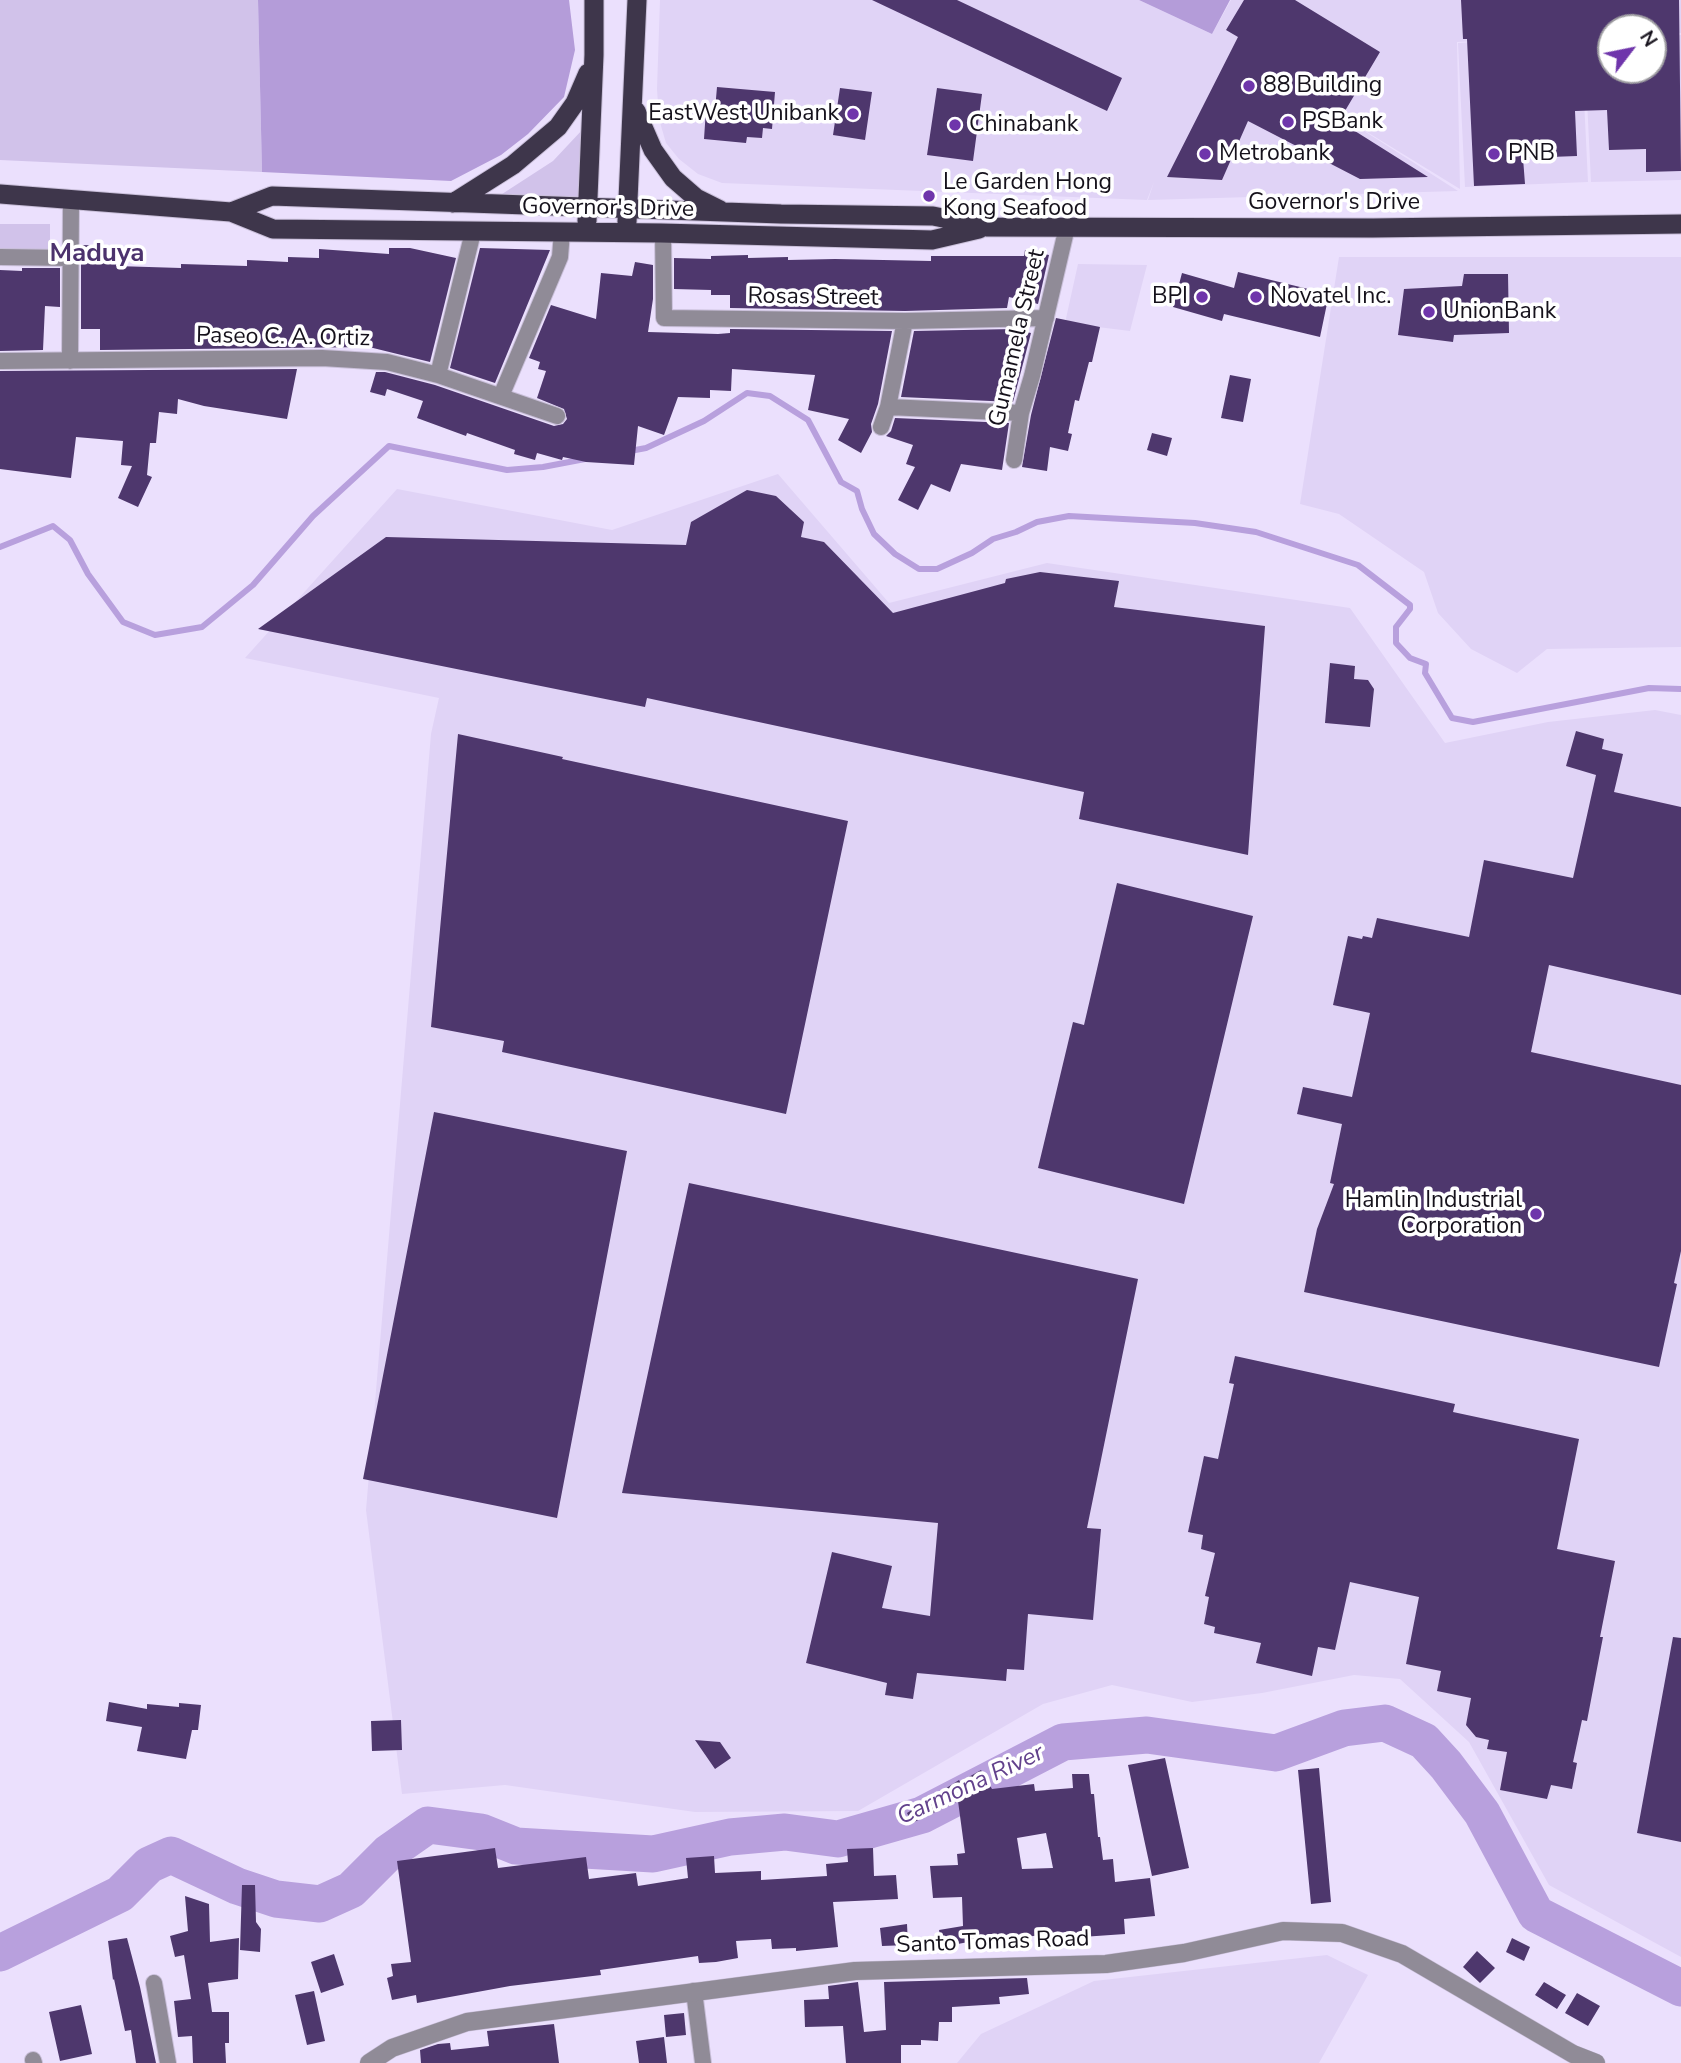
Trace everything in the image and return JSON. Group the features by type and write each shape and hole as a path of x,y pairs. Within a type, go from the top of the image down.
{"highway":[{"path":"586,233 594,0"},
{"path":"626,233 637,0"},
{"path":"453,203 513,165 558,127 582,90 594,55"},
{"path":"633,103 653,150 673,178 696,198 725,212"},
{"name":"Governor's Drive","path":"0,194 231,212 273,229 663,233 932,240 987,227"},
{"name":"Governor's Drive","path":"231,212 272,196 587,208 933,216 987,227 1434,228 1681,224"}],"street":[{"path":"70,360 71,200"},
{"name":"Gumamela Street","path":"1014,460 1021,413 1068,227"},
{"path":"438,375 473,232"},
{"path":"501,396 560,257 562,232"},
{"name":"Rosas Street","path":"663,233 664,318 905,321 1046,318"},
{"path":"0,257 71,258"},
{"path":"881,427 888,407 905,321"},
{"name":"Paseo C. A. Ortiz","path":"0,361 322,358 387,362 438,375 557,416"},
{"path":"888,407 1021,413"},
{"name":"Santo Tomas Road","path":"369,2063 391,2048 467,2022 855,1971 1106,1964 1184,1953 1283,1931 1342,1933 1402,1954 1573,2054 1596,2063"},
{"path":"154,1983 168,2063"},
{"path":"694,1991 703,2063"}],"shaded area":[{"path":"0,0 258,0 262,172 0,160"},
{"path":"258,0 569,0 575,50 564,97 528,134 501,155 451,181 262,172"},
{"path":"660,0 1139,0 1212,34 1231,0 1681,0 1681,33 1667,34 1667,14 1597,14 1597,32 1581,37 1588,182 1465,187 1458,43 1544,38 1457,42 1460,189 1336,113 1458,191 1148,200 1154,182 1147,200 722,183 698,174 679,159 666,143 659,119 657,89"},
{"path":"1139,0 1230,0 1212,34"},
{"path":"1681,35 1681,180 1591,182 1584,39 1597,54 1597,84 1667,84 1667,36"},
{"path":"583,129 578,200 499,196 553,161"},
{"path":"0,224 50,224 50,254 0,254"},
{"path":"1339,257 1681,257 1681,647 1547,649 1517,673 1471,649 1438,613 1424,572 1339,514 1300,504"},
{"path":"1078,264 1147,265 1130,331 1065,323"},
{"path":"778,474 889,603 1047,563 1350,608 1445,743 1548,722 1655,710 1681,715 1681,1957 1549,1885 1469,1742 1400,1679 1354,1675 1262,1693 1192,1702 1112,1685 1043,1704 858,1811 695,1812 505,1785 402,1794 366,1510 431,734 439,698 245,658 397,489 612,530"},
{"path":"1327,1955 1368,1975 1319,2063 957,2063 981,2034 1094,1981"}],"building":[{"path":"872,0 957,0 1122,78 1107,111"},
{"path":"1244,0 1295,0 1380,52 1339,121 1428,177 1360,179 1248,121 1222,180 1167,177 1238,37 1226,30"},
{"path":"1461,0 1679,0 1681,171 1646,172 1646,149 1609,150 1607,110 1575,111 1577,156 1523,158 1525,184 1474,186 1467,39 1463,39"},
{"path":"717,87 775,92 772,129 763,128 762,138 747,137 746,143 704,139 706,109 715,110"},
{"name":"EastWest Unibank","path":"840,88 872,92 865,140 833,135"},
{"name":"Chinabank","path":"937,88 982,94 973,161 927,155"},
{"path":"81,245 117,246 116,266 247,266 247,260 288,262 288,257 319,258 319,249 389,254 389,248 410,248 456,258 430,362 369,347 100,350 100,329 81,329"},
{"path":"480,248 550,250 495,383 450,368"},
{"path":"1025,250 1049,255 1038,304 1009,297 1007,308 905,311 730,308 730,295 711,295 711,290 674,289 674,258 711,259 711,256 748,255 748,258 788,257 788,260 931,261 931,256 1024,256"},
{"path":"635,262 653,265 653,299 648,332 718,334 730,333 730,329 892,331 878,404 871,424 872,432 861,453 838,440 849,419 808,410 815,375 732,369 731,391 710,390 710,398 678,397 664,435 638,426 634,465 586,462 563,457 562,460 537,453 535,460 514,454 515,450 417,418 423,401 387,389 385,396 370,392 376,372 385,372 435,385 554,426 563,424 567,419 564,409 537,398 546,371 538,369 540,362 529,358 551,305 596,319 601,273 632,276"},
{"path":"22,268 60,268 60,307 45,306 43,350 0,351 0,270 22,271"},
{"path":"1238,272 1329,294 1320,337 1224,314 1222,321 1173,307 1182,273 1234,288"},
{"path":"1464,274 1508,274 1509,333 1454,335 1453,342 1398,335 1404,289 1462,286"},
{"path":"1056,318 1100,327 1079,401 1075,400 1068,433 1072,434 1068,451 1050,447 1047,471 1022,467 1031,415"},
{"path":"1013,329 1031,333 1013,402 901,397 914,331"},
{"path":"297,369 287,419 204,406 178,399 177,414 159,412 156,443 150,443 147,475 152,477 138,507 118,498 132,466 121,465 123,441 76,437 71,478 0,469 0,371"},
{"path":"1230,375 1251,379 1243,422 1221,418"},
{"path":"895,418 1009,423 1002,470 961,464 950,492 931,484 918,510 898,500 915,467 906,464 913,445 886,436 891,431"},
{"path":"1152,433 1172,438 1167,456 1147,450"},
{"path":"747,490 776,496 804,522 801,537 824,542 893,613 1005,583 1006,579 1040,572 1119,581 1114,607 1265,626 1248,855 1079,819 1084,792 647,698 645,707 258,629 386,537 686,545 691,522"},
{"path":"1330,663 1355,666 1354,679 1368,680 1374,689 1370,727 1325,723"},
{"path":"1576,731 1604,739 1602,749 1623,754 1614,792 1681,807 1681,995 1549,965 1531,1052 1681,1085 1681,1251 1674,1283 1677,1284 1659,1367 1304,1292 1317,1229 1334,1184 1330,1183 1342,1124 1297,1114 1303,1087 1352,1097 1370,1013 1333,1005 1348,936 1372,938 1377,918 1469,937 1484,860 1573,878 1596,775 1566,766"},
{"path":"458,734 848,821 786,1114 502,1052 504,1041 431,1027"},
{"path":"1117,883 1253,916 1184,1204 1038,1168 1073,1022 1084,1025"},
{"path":"434,1112 627,1151 557,1518 363,1479"},
{"path":"689,1183 1138,1279 1087,1528 1101,1529 1093,1620 1028,1614 1024,1670 1007,1669 1006,1681 917,1673 913,1699 885,1695 887,1683 806,1663 832,1552 892,1566 882,1608 930,1616 938,1523 622,1493"},
{"path":"1235,1356 1455,1404 1453,1412 1579,1439 1557,1549 1615,1561 1587,1721 1582,1720 1573,1762 1577,1763 1572,1789 1551,1785 1547,1799 1500,1790 1507,1752 1487,1749 1489,1740 1476,1737 1466,1725 1471,1698 1437,1691 1441,1671 1406,1664 1419,1597 1350,1582 1335,1650 1318,1647 1312,1676 1256,1663 1261,1643 1214,1633 1215,1627 1204,1624 1209,1597 1205,1596 1215,1553 1201,1549 1203,1535 1188,1532 1204,1456 1218,1459 1234,1384 1229,1383"},
{"path":"1673,1637 1681,1638 1681,1842 1637,1833"},
{"path":"109,1702 147,1709 147,1704 179,1707 179,1703 201,1705 198,1730 192,1730 186,1759 137,1751 142,1727 106,1721"},
{"path":"401,1720 402,1750 372,1751 371,1721"},
{"path":"695,1740 720,1742 731,1758 715,1769"},
{"path":"1165,1758 1189,1868 1152,1876 1128,1765"},
{"path":"1319,1768 1331,1902 1311,1904 1298,1770"},
{"path":"981,1770 992,1789 1034,1784 1035,1791 1073,1788 1072,1774 1089,1774 1103,1860 1113,1859 1115,1882 1150,1878 1155,1916 1124,1919 1125,1934 1082,1937 1082,1941 1067,1943 1066,1932 984,1942 984,1939 942,1947 939,1930 963,1926 962,1897 933,1898 930,1866 958,1865 957,1854 965,1853 958,1801 912,1823 907,1813 959,1780 960,1782","holes":["1046,1833 1053,1868 1022,1869 1017,1838"]},
{"path":"495,1848 498,1868 586,1857 589,1879 636,1873 638,1886 688,1878 686,1858 714,1856 715,1873 761,1871 761,1880 827,1876 826,1864 848,1862 847,1849 873,1848 874,1876 896,1875 898,1899 833,1902 838,1947 796,1951 796,1948 772,1949 771,1939 736,1941 738,1958 716,1962 699,1963 698,1956 600,1970 601,1975 510,1986 417,2003 416,1995 392,2000 387,1978 393,1976 391,1964 411,1962 397,1861"},
{"path":"242,1885 255,1885 256,1922 261,1929 260,1952 240,1950"},
{"path":"185,1896 209,1904 210,1942 239,1938 238,1979 208,1983 212,2012 229,2012 229,2043 225,2043 226,2063 193,2063 192,2036 178,2037 174,2001 191,1999 184,1955 175,1957 170,1936 188,1931"},
{"path":"907,1924 908,1945 882,1946 880,1928"},
{"path":"127,1938 156,2063 136,2063 131,2030 125,2031 113,1980 108,1941"},
{"path":"1512,1938 1530,1947 1524,1961 1506,1952"},
{"path":"1477,1951 1495,1968 1480,1983 1463,1967"},
{"path":"334,1954 344,1985 321,1993 311,1962"},
{"path":"1027,1978 1029,1994 999,1997 1000,2004 952,2007 952,2022 939,2022 938,2041 921,2040 921,2045 901,2045 901,2063 846,2063 843,2026 805,2027 804,2000 829,1999 828,1986 858,1982 864,2032 886,2030 884,1982"},
{"path":"1544,1982 1566,1995 1557,2009 1535,1995"},
{"path":"314,1991 325,2041 307,2045 295,1995"},
{"path":"1577,1993 1600,2006 1588,2026 1565,2013"},
{"path":"81,2005 92,2054 60,2061 49,2012"},
{"path":"684,2013 686,2035 666,2037 664,2015"},
{"path":"554,2024 559,2063 421,2063 420,2050 438,2044 450,2043 451,2050 489,2046 487,2031"},
{"path":"664,2037 667,2063 639,2063 636,2041"}],"waterway":[{"path":"630,451 646,448 704,421 747,393 770,396 808,420 841,482 857,491 874,534 895,554 919,569 937,569 972,553 993,539 1037,522 1069,516 1195,523 1256,532 1358,565 1410,605 1410,609 1396,627 1396,643 1410,658 1426,664 1425,673 1452,718 1473,722 1649,688 1681,689"},
{"path":"0,547 53,526 70,540 88,574 123,622 155,635 202,627 253,585 313,516 389,446 507,470 585,459"},
{"name":"Carmona River","path":"0,1953 120,1894 149,1865 171,1855 237,1886 276,1899 320,1904 351,1890 388,1853 428,1825 481,1832 516,1846 653,1854 730,1837 785,1832 838,1839 922,1815 1063,1742 1147,1735 1276,1753 1344,1728 1385,1723 1424,1741 1446,1765 1482,1813 1536,1914 1681,1988"}],"place":[{"name":"88 Building","path":"1249,86"},
{"name":"EastWest Unibank","path":"853,114"},
{"name":"PSBank","path":"1288,122"},
{"name":"Chinabank","path":"955,125"},
{"name":"Metrobank","path":"1205,154"},
{"name":"PNB","path":"1494,154"},
{"name":"Le Garden Hong Kong Seafood","path":"929,196"},
{"name":"BPI","path":"1202,297"},
{"name":"Novatel Inc.","path":"1256,297"},
{"name":"UnionBank","path":"1429,312"},
{"name":"Hamlin Industrial Corporation","path":"1536,1214"}],"district":[{"name":"Maduya","path":"97,255"}]}
